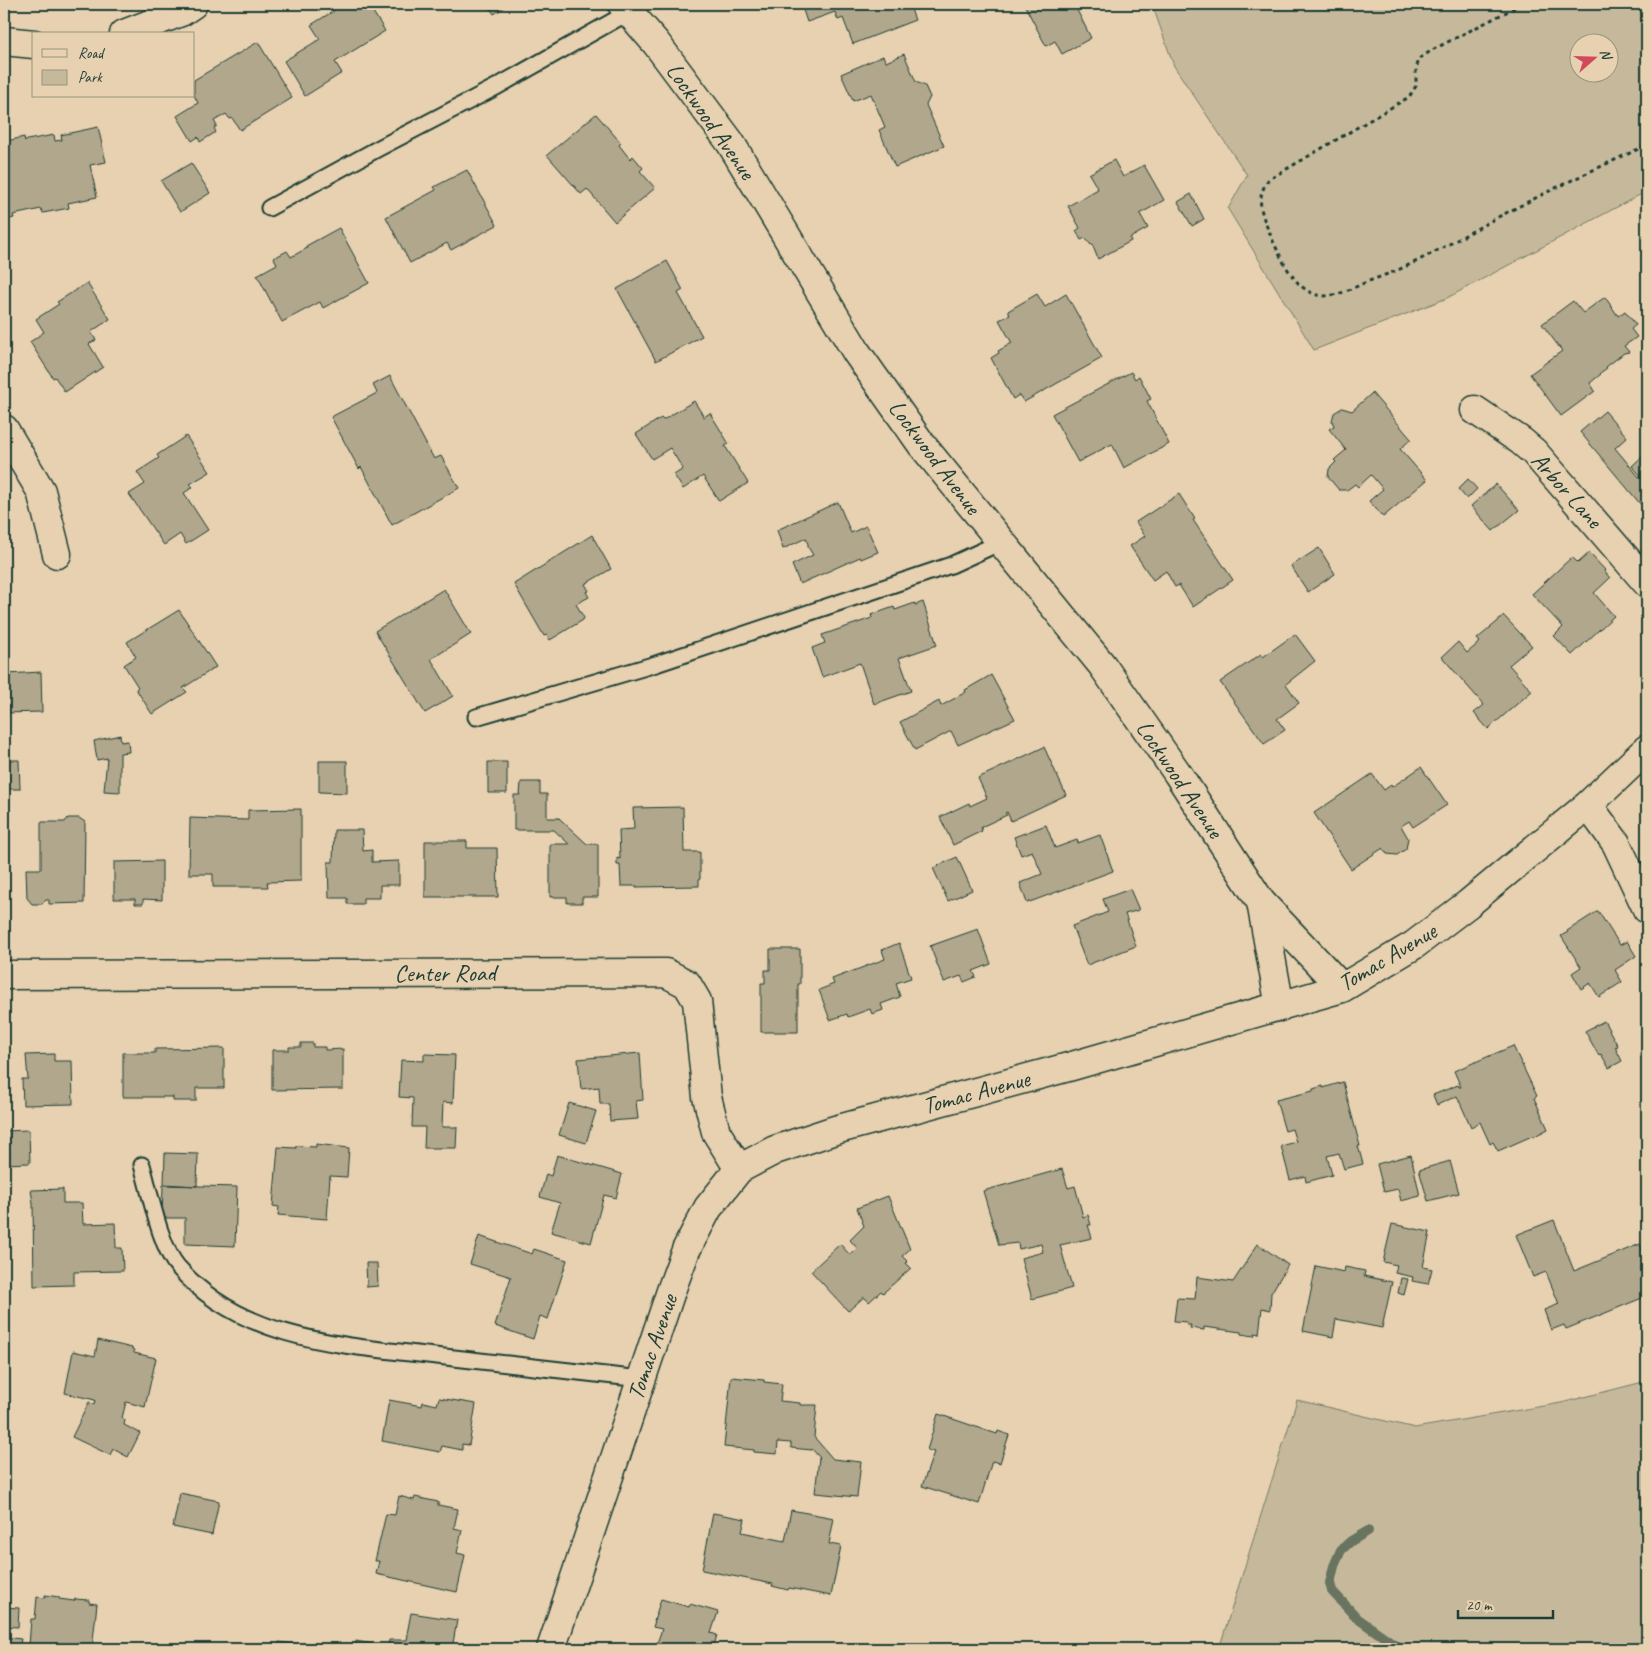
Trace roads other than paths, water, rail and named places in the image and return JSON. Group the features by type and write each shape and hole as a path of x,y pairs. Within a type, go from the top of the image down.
{"street":[{"path":"129,32 181,12 193,4"},
{"name":"Lockwood Avenue","path":"625,8 656,43 730,142 858,352 922,445 1102,664 1178,774 1261,902 1342,988"},
{"path":"4,41 32,44"},
{"name":"Arbor Lane","path":"1475,410 1534,452 1647,583"},
{"path":"4,429 41,490 57,554"},
{"name":"Tomac Avenue","path":"551,1649 686,1250 708,1208 739,1169 775,1150 835,1130 1072,1066 1342,988 1414,945 1482,893 1588,805 1647,749"},
{"path":"1588,805 1616,842 1647,909"},
{"name":"Lockwood Avenue","path":"1261,902 1280,1007"},
{"name":"Center Road","path":"4,975 666,973 687,984 697,1001 706,1098 716,1132 739,1169"}],"lane":[{"path":"269,208 498,86 625,8"},
{"path":"476,717 656,664 951,566 1001,542"},
{"path":"142,1165 164,1244 176,1266 198,1288 244,1317 288,1334 339,1344 641,1379"}],"waterway":[{"path":"1368,1531 1351,1541 1341,1550 1334,1566 1330,1583 1332,1591 1357,1618 1401,1649"}]}
